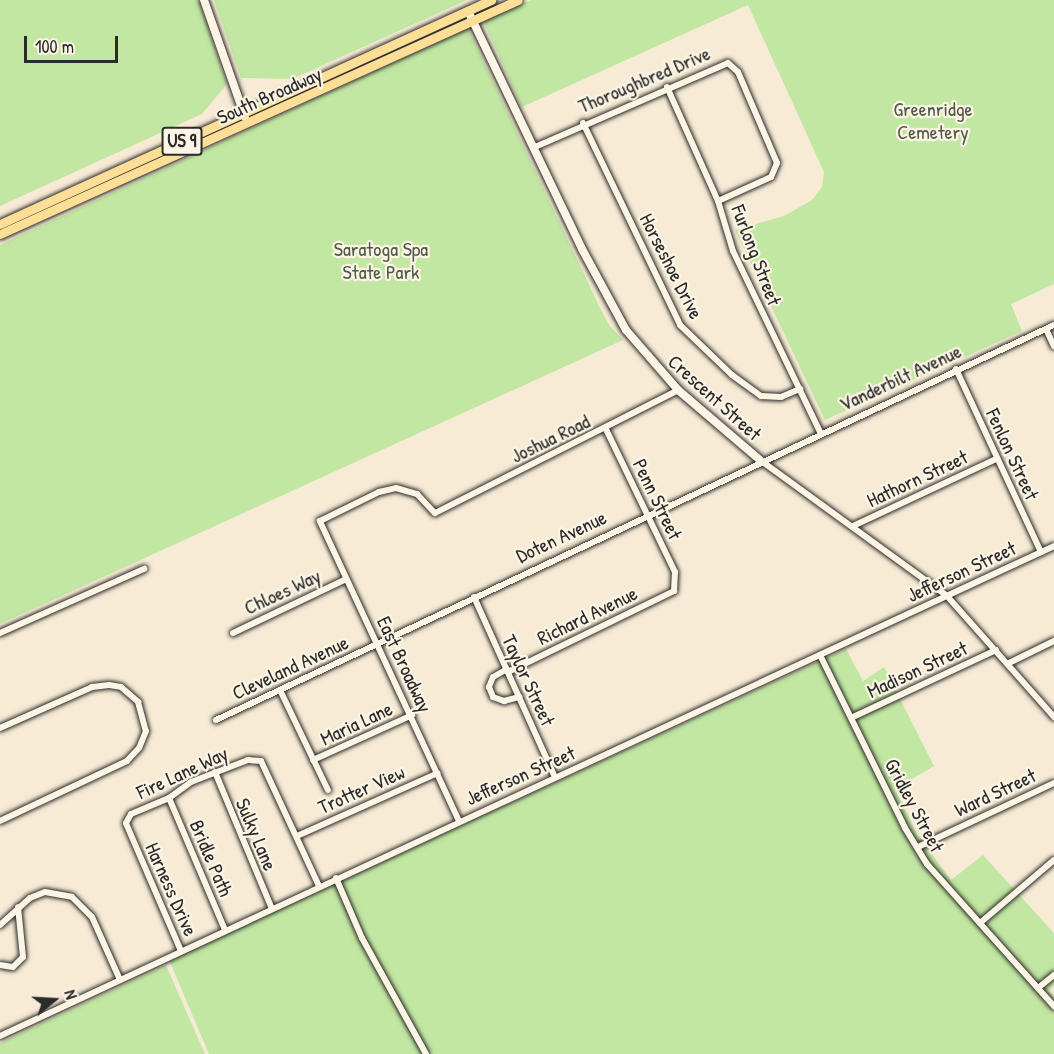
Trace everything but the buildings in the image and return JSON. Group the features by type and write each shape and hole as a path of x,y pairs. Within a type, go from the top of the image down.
{"main road":[{"name":"South Broadway","path":"0,224 491,0"},
{"name":"South Broadway","path":"0,234 248,124 518,0"}],"street":[{"path":"204,0 248,124"},
{"name":"Crescent Street","path":"468,10 582,249 626,330 678,390 760,460 947,596 1009,663 1054,717"},
{"name":"Thoroughbred Drive","path":"535,147 583,123 728,63 738,72 777,163 775,173 718,201"},
{"name":"Furlong Street","path":"667,87 718,201 733,251 820,432"},
{"name":"Horseshoe Drive","path":"583,123 680,325 732,375 761,396 781,397 800,389"},
{"name":"Vanderbilt Avenue","path":"760,460 1054,325"},
{"path":"1046,328 1054,346"},
{"name":"Fenlon Street","path":"956,369 1041,552"},
{"name":"Joshua Road","path":"320,521 379,492 396,488 417,494 435,513 606,429 678,390"},
{"name":"Penn Street","path":"606,429 648,514 677,585"},
{"name":"Hathorn Street","path":"853,526 996,459"},
{"name":"Doten Avenue","path":"378,644 760,460"},
{"name":"East Broadway","path":"320,521 412,715 459,821"},
{"name":"Jefferson Street","path":"0,1036 1054,546"},
{"path":"0,633 144,569"},
{"name":"Chloes Way","path":"232,633 346,579"},
{"name":"Richard Avenue","path":"507,670 674,591 677,585"},
{"name":"Taylor Street","path":"474,597 555,777"},
{"path":"1009,663 1054,641"},
{"name":"Cleveland Avenue","path":"216,720 378,644"},
{"name":"Madison Street","path":"852,717 996,650"},
{"name":"Gridley Street","path":"820,655 905,828 918,848 980,923 1054,1006"},
{"path":"507,670 493,677 489,687 493,697 504,701 519,697"},
{"path":"0,728 92,687 109,685 120,687 138,702 146,731 140,748 128,761 0,821"},
{"path":"280,690 328,790"},
{"name":"Maria Lane","path":"313,760 412,715"},
{"name":"Fire Lane Way","path":"132,841 126,823 129,815 169,798 214,772 253,759 261,761 270,773 297,836"},
{"name":"Sulky Lane","path":"214,772 272,909"},
{"name":"Trotter View","path":"297,836 438,772"},
{"name":"Ward Street","path":"918,848 1054,783"},
{"name":"Bridle Path","path":"169,798 225,930"},
{"path":"297,836 319,886"},
{"name":"Harness Drive","path":"132,841 181,951"},
{"path":"980,923 1054,861"},
{"path":"336,878 362,938 426,1054"},
{"path":"0,926 18,907 45,892 72,897 92,917 120,980"},
{"path":"0,965 13,967 23,957 18,907"},
{"path":"1038,988 1054,975"}],"green space":[{"path":"0,0 199,0 227,84 202,114 0,206"},
{"path":"214,0 467,0 292,79 241,78"},
{"name":"Greenridge Cemetery","path":"531,0 1054,0 1054,284 1011,304 1022,331 825,420 735,230 784,216 812,200 822,187 824,172 748,5 522,107 483,21"},
{"name":"Saratoga Spa State Park","path":"468,28 599,306 609,325 623,340 0,624 0,245"},
{"path":"846,649 863,681 884,667 934,766 895,789 917,834 951,880 983,855 1054,933 1054,985 1048,991 1054,997 1054,1054 209,1054 169,960"},
{"path":"166,965 205,1054 0,1054 0,1043"}]}
